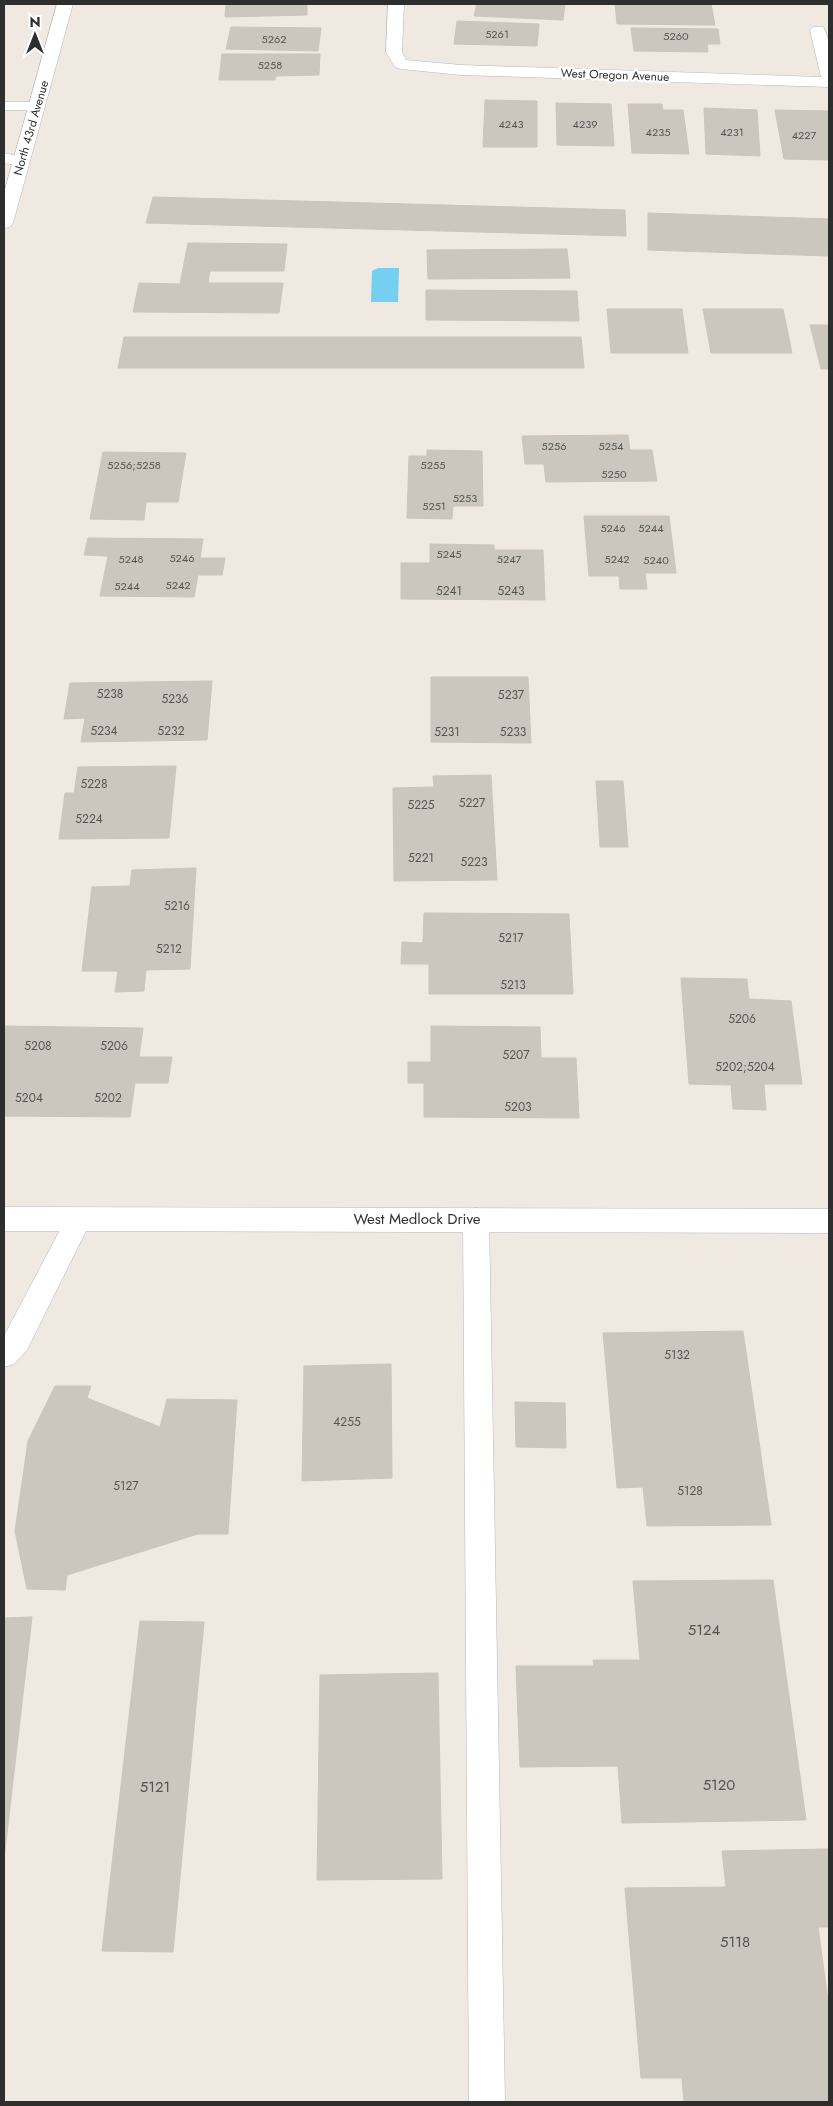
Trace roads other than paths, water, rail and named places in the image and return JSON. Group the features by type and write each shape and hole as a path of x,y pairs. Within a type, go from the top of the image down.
{"street":[{"name":"North 43rd Avenue","path":"4,223 65,4"},
{"name":"West Oregon Avenue","path":"396,4 394,52 401,64 461,70 829,80 818,30"},
{"name":"West Medlock Drive","path":"4,1219 829,1221"}],"lane":[{"path":"4,106 37,106"},
{"path":"4,158 22,161"},
{"path":"4,1355 17,1341 79,1219"},
{"path":"476,1219 487,2102"}],"water":[{"path":"378,268 399,268 398,302 371,302 372,271"}]}
